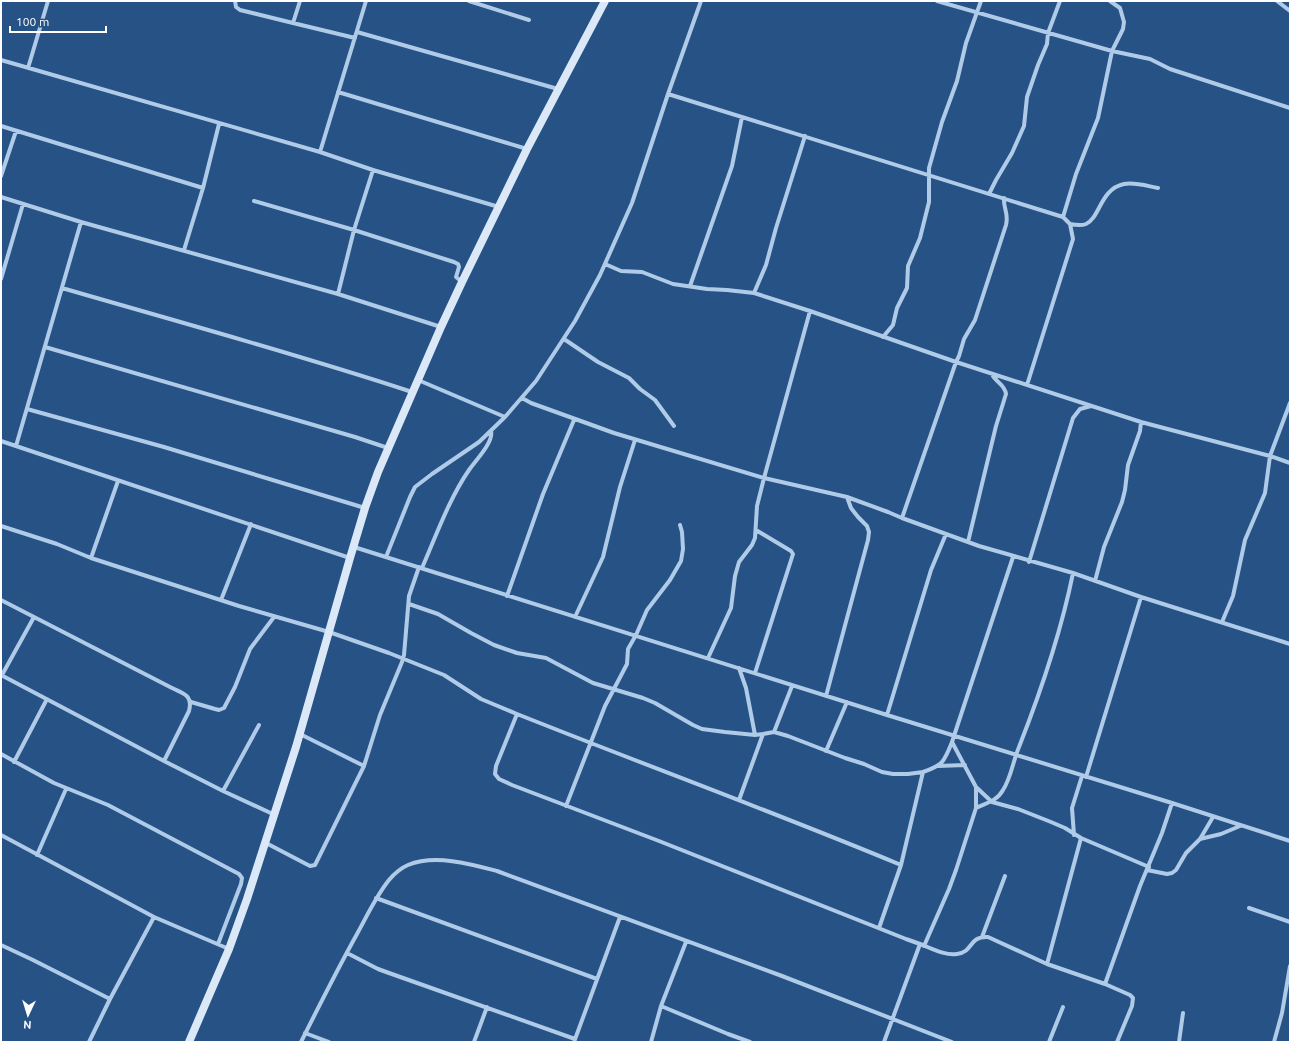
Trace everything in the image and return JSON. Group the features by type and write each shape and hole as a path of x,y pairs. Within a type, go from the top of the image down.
{"street":[{"path":"28,68 48,1"},
{"path":"235,1 236,7 240,10 355,38"},
{"path":"294,23 300,1"},
{"path":"320,152 366,1"},
{"path":"469,1 529,20"},
{"path":"189,1042 229,949 266,843 300,734 365,508 388,448 441,327 498,207 604,1"},
{"path":"386,557 407,503 415,487 479,442 505,417 536,381 564,339 591,294 632,203 701,1"},
{"path":"937,1 1112,51 1150,60 1170,69 1290,108"},
{"path":"883,337 893,325 897,308 907,288 908,266 920,238 929,202 928,175 942,122 957,81 966,43 981,1"},
{"path":"989,194 1012,154 1024,126 1027,97 1047,44 1048,33 1060,1"},
{"path":"1063,217 1076,174 1098,118 1112,51 1123,29 1124,22 1120,8 1110,1"},
{"path":"1277,1 1290,11"},
{"path":"357,32 558,89"},
{"path":"1,60 320,152 373,170 498,207"},
{"path":"338,92 527,149"},
{"path":"668,94 1063,217 1070,224 1073,232 1073,239 1027,385"},
{"path":"690,286 732,166 742,117"},
{"path":"184,250 203,188 219,124"},
{"path":"1,126 203,188"},
{"path":"1,176 16,130"},
{"path":"754,294 766,265 805,136"},
{"path":"338,294 354,230 373,170"},
{"path":"1070,224 1082,225 1090,221 1108,194 1118,186 1131,183 1158,188"},
{"path":"1,197 81,222 338,294 441,327"},
{"path":"902,518 964,339 975,320 1006,225 1007,213 1003,202 1004,198"},
{"path":"254,201 354,230 456,263 459,267 456,277 462,282"},
{"path":"1,278 23,204"},
{"path":"16,446 28,409 81,222"},
{"path":"605,264 621,271 642,272 673,284 754,294 810,311 956,362 1091,406 1142,422 1270,456 1290,463"},
{"path":"62,288 303,358 412,392"},
{"path":"708,658 726,622 731,608 736,568 753,542 756,530 757,506 810,311"},
{"path":"564,339 598,362 629,378 640,389 655,400 674,426"},
{"path":"45,347 355,437 388,448"},
{"path":"968,542 996,426 1006,394 1006,390 995,380 992,374"},
{"path":"418,380 505,417"},
{"path":"522,398 531,404 574,420 635,440 764,478 847,497 1013,557 1073,573 1141,597 1290,644"},
{"path":"1222,622 1233,596 1245,540 1264,493 1270,456 1290,403"},
{"path":"1030,562 1073,418 1080,409 1089,408 1091,406"},
{"path":"28,409 164,447 365,508"},
{"path":"508,596 543,494 574,420"},
{"path":"1095,581 1104,547 1122,502 1128,465 1142,422"},
{"path":"266,843 307,865 314,866 364,766 380,715 403,658 410,590 456,491 488,443 492,436 491,431"},
{"path":"575,617 603,557 620,487 635,440"},
{"path":"1,441 350,558"},
{"path":"91,558 118,481"},
{"path":"826,696 869,532 851,508 847,497"},
{"path":"221,600 251,524"},
{"path":"566,806 613,690 626,664 628,649 647,610 670,580 681,561 683,549 680,525"},
{"path":"1,526 57,544 91,558 274,617 329,632 403,658 444,675 481,699 517,714 591,744 808,826 901,865"},
{"path":"755,673 793,554 782,545 756,530"},
{"path":"887,715 923,592 946,534"},
{"path":"354,547 636,635 792,686 954,735 1290,841"},
{"path":"938,766 946,756 952,742 1013,557"},
{"path":"976,808 992,802 1004,790 1034,708 1059,633 1073,573"},
{"path":"1074,835 1072,808 1084,776 1141,597"},
{"path":"1,600 186,695 191,702 219,710 224,708 250,649 274,617"},
{"path":"408,604 438,614 494,645 518,653 546,658 593,684 643,698 655,703 693,725 702,728 755,735 774,732 864,764 882,772 893,774 923,772 938,766 964,765"},
{"path":"34,617 2,675 164,761 275,815"},
{"path":"739,668 749,698 755,735"},
{"path":"774,732 792,686"},
{"path":"14,762 47,699"},
{"path":"164,761 188,715 191,702"},
{"path":"826,751 847,702"},
{"path":"517,714 496,766 496,777 512,785 659,841 922,945 947,953 956,954 968,949 974,940 982,937 993,939 1047,964 1105,984 1130,995 1133,998 1132,1006 1117,1042"},
{"path":"223,791 259,725"},
{"path":"300,734 364,766"},
{"path":"739,800 763,734"},
{"path":"952,742 976,787 992,802 1018,809 1051,822 1065,828 1074,835 1148,868 1172,873 1176,870 1186,853 1200,839 1213,817"},
{"path":"1,754 66,789 108,805 239,874 242,878 241,884 218,944"},
{"path":"879,928 901,865 923,772"},
{"path":"884,1042 922,945 949,889 976,808 976,787"},
{"path":"37,855 66,789"},
{"path":"1105,984 1172,803"},
{"path":"1200,839 1221,834 1240,826"},
{"path":"1,835 154,917 229,949"},
{"path":"1047,964 1081,838"},
{"path":"301,1042 376,898 389,879 408,865 427,860 467,863 497,872 782,976 952,1042"},
{"path":"982,937 1005,876"},
{"path":"376,898 597,979"},
{"path":"1249,908 1290,922"},
{"path":"347,953 378,969 487,1007 575,1041 620,916"},
{"path":"89,1042 110,999 154,917"},
{"path":"651,1042 661,1006 686,942"},
{"path":"1,945 110,999"},
{"path":"1274,1042 1282,1014 1290,966"},
{"path":"661,1006 750,1042"},
{"path":"474,1042 487,1007"},
{"path":"1049,1042 1063,1007"},
{"path":"1179,1042 1183,1013"},
{"path":"305,1033 329,1042"}]}
